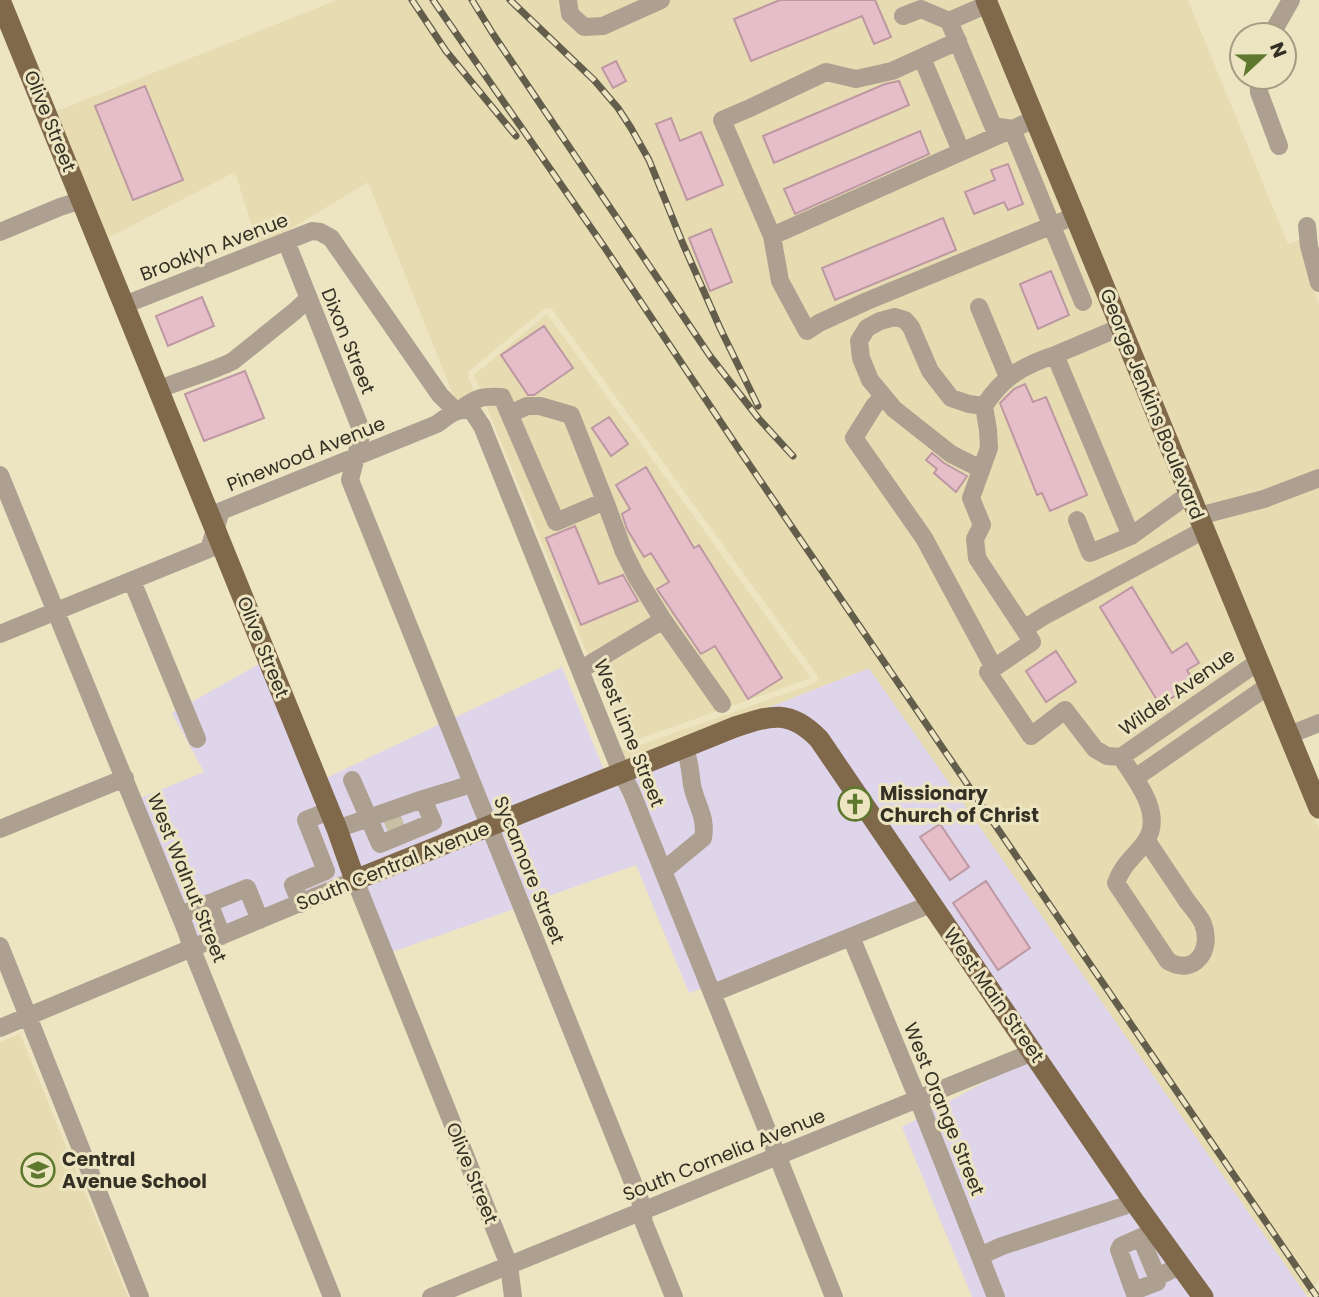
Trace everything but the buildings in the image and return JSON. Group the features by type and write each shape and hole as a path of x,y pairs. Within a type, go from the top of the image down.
{"main road":[{"name":"Olive Street","path":"0,0 355,880"},
{"name":"George Jenkins Boulevard","path":"987,2 1319,808"},
{"name":"South Central Avenue","path":"355,880 735,727 761,718 775,716 789,719"},
{"name":"West Main Street","path":"789,719 809,728 820,739 1133,1200 1148,1234 1193,1285"}],"street":[{"path":"568,0 570,14 584,27 603,26 661,0"},
{"path":"1279,21 1291,0"},
{"path":"949,21 987,2"},
{"path":"903,16 921,9 949,21 993,126 1013,129"},
{"path":"958,41 892,71 856,79 826,72 722,120 772,236 780,281 807,331 867,301 1075,216"},
{"path":"922,58 961,151"},
{"path":"1259,91 1279,146"},
{"path":"772,236 1035,119"},
{"path":"1013,129 1083,302"},
{"path":"0,232 60,206 82,200"},
{"path":"1307,226 1309,246 1319,283"},
{"name":"Brooklyn Avenue","path":"124,305 312,231 320,232"},
{"name":"West Lime Street","path":"320,232 331,238 440,395 459,410 472,411 482,426 834,1297"},
{"name":"Dixon Street","path":"286,241 362,432 355,458"},
{"path":"158,390 233,361 309,298"},
{"path":"979,307 1009,377"},
{"path":"981,469 951,454 894,410 870,380 861,358 859,341 867,328 880,321 895,317 905,320 911,327 930,371 951,398 984,406"},
{"path":"1121,327 1036,362 1009,377 993,393 984,406 989,448 971,498 982,525 975,539 977,558 1032,642 988,672 1031,736 1065,710 1095,749 1107,756 1121,757 1150,809 1153,824 1147,841 1121,870 1116,883 1168,961 1177,966 1189,965 1200,958 1207,944 1203,923 1147,841"},
{"path":"1055,355 1131,536"},
{"name":"Pinewood Avenue","path":"0,634 209,549 221,511 437,424 472,400 484,396 502,397 510,414"},
{"path":"883,396 854,438 925,538 994,668"},
{"path":"605,501 556,522 510,414 527,406 540,406 571,415 605,501 624,552 636,576 663,620 722,704"},
{"name":"Sycamore Street","path":"355,458 349,480 635,1187 644,1223 674,1297"},
{"name":"West Walnut Street","path":"0,475 125,778 332,1297"},
{"path":"1024,629 1201,523 1319,478"},
{"path":"1077,520 1090,553 1131,536 1189,494"},
{"path":"132,581 197,739"},
{"path":"580,670 663,620"},
{"name":"Wilder Avenue","path":"1121,757 1258,662"},
{"path":"1135,778 1268,686"},
{"path":"1289,735 1319,723"},
{"path":"663,871 704,838 705,827 692,786 690,760 684,747"},
{"path":"0,829 125,778"},
{"path":"352,780 380,844 394,823 423,799 472,784"},
{"path":"423,799 443,845"},
{"path":"301,904 293,885 326,871 306,820 367,817 394,823 433,822"},
{"path":"394,823 408,859"},
{"name":"South Central Avenue","path":"0,1028 355,880"},
{"name":"Olive Street","path":"355,880 509,1265 513,1297"},
{"path":"180,915 247,888 260,920"},
{"path":"209,903 222,936"},
{"path":"713,993 931,904"},
{"name":"West Orange Street","path":"851,937 996,1297"},
{"path":"0,946 140,1297"},
{"name":"South Cornelia Avenue","path":"430,1297 1033,1052"},
{"path":"980,1256 1002,1246 1124,1206 1133,1200"},
{"path":"1148,1234 1157,1282 1135,1294 1119,1250 1121,1246 1148,1234"},
{"path":"1157,1277 1193,1285"}],"shaded area":[{"path":"337,0 977,0 1319,829 1319,1280 1307,1296 869,668 626,762 621,749 626,750 813,684 817,682 818,676 552,309 543,310 468,372 481,409 455,399 368,182 277,237 258,245 235,172 106,239 55,112"},
{"path":"995,0 1188,0 1288,244 1300,240 1309,279 1319,304 1319,715 1293,725"},
{"path":"547,314 811,678 624,744 474,375"},
{"path":"261,663 345,877 197,938 141,798 204,772 172,713"},
{"path":"562,667 604,770 494,817 454,718"},
{"path":"869,668 1307,1297 1212,1297 826,735 749,715"},
{"path":"774,723 804,734 919,901 717,982 632,776"},
{"path":"440,724 480,823 360,871 324,779"},
{"path":"617,782 703,988 689,993 636,865 529,903 500,830"},
{"path":"485,836 514,909 392,952 365,884"},
{"name":"Central Avenue School","path":"20,1034 128,1297 0,1297 0,1042"},
{"path":"1029,1061 1123,1198 984,1246 931,1111"},
{"path":"917,1119 988,1297 972,1297 902,1127"},
{"path":"1131,1210 1192,1297 1005,1297 989,1259"}],"tunnel":[{"path":"391,816 397,830"},
{"path":"1316,1297 1319,1292"}],"railway":[{"path":"412,0 446,51 516,136"},
{"path":"433,0 605,248 738,448 1317,1297"},
{"path":"472,0 710,356 759,419 793,456"},
{"path":"510,0 594,80 631,128 649,160 720,328 758,406"}],"place":[{"name":"Missionary Church of Christ","path":"855,804"},
{"name":"Central Avenue School","path":"38,1170"}]}
